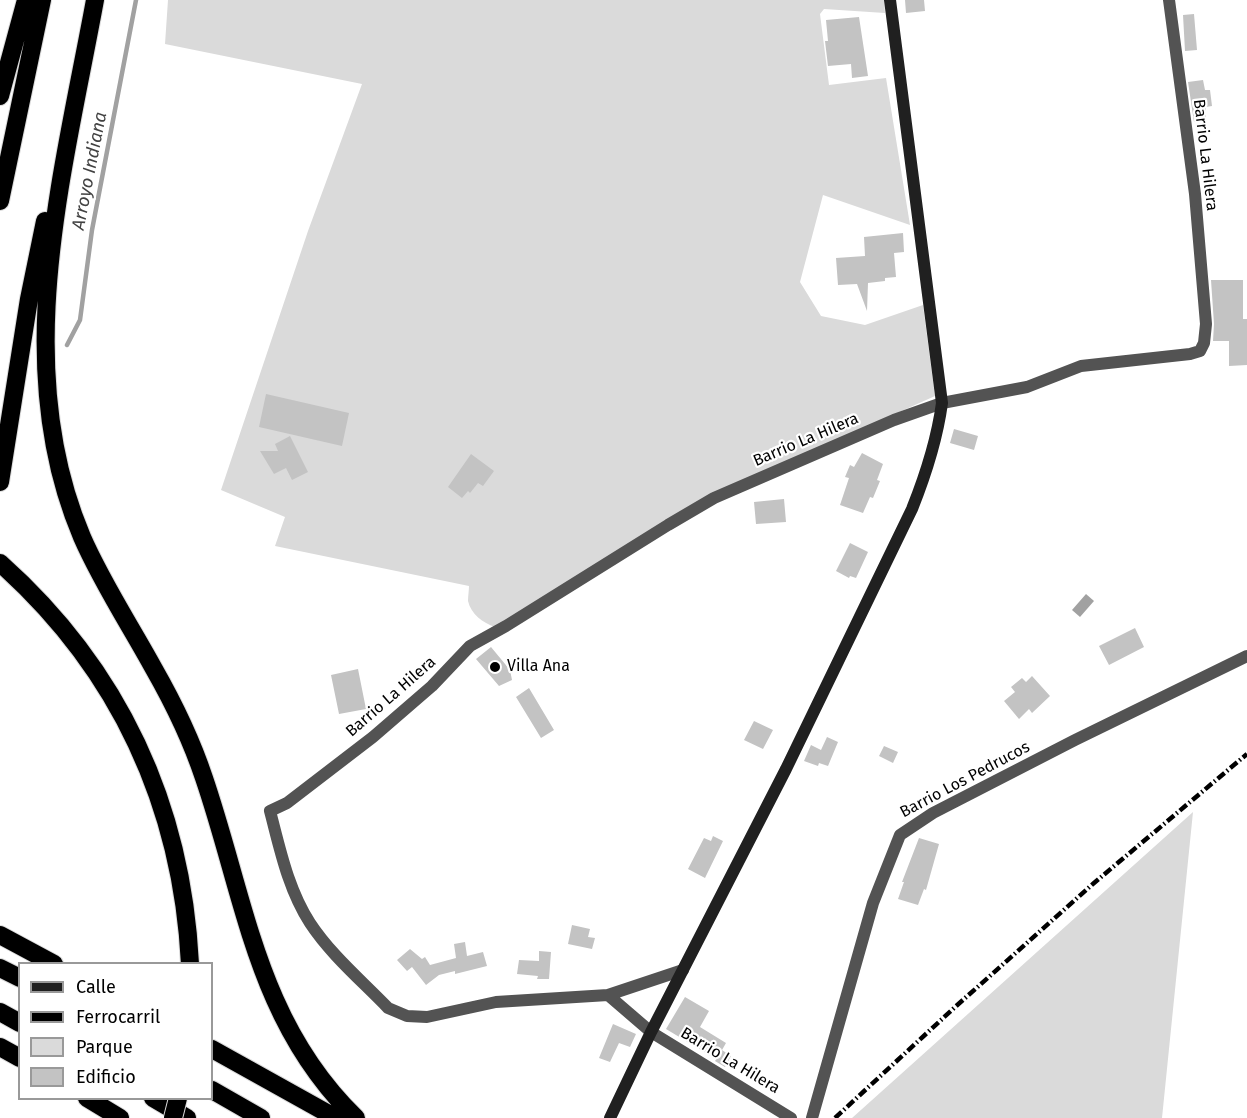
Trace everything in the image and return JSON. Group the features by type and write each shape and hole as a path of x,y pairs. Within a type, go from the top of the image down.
{"highway":[{"path":"0,96 26,0"},
{"path":"0,201 42,0"},
{"path":"0,482 29,299 89,0"},
{"path":"95,0 58,203 50,268 46,374 57,457 82,538 101,578 171,699 193,747 220,828 248,930 272,994 299,1048 343,1106 356,1118"},
{"path":"0,563 19,580 78,645 110,692 134,735 152,777 172,839 185,904 190,962"},
{"path":"0,935 52,962"},
{"path":"0,968 18,977"},
{"path":"0,1012 18,1022"},
{"path":"0,1047 18,1057"},
{"path":"213,1050 336,1118"},
{"path":"213,1090 261,1118"},
{"path":"90,1100 120,1118"},
{"path":"156,1100 187,1118"},
{"path":"173,1118 178,1100"}],"street":[{"path":"610,1118 651,1032 786,769 912,509 938,434 942,403 890,0"},
{"name":"Barrio La Hilera","path":"683,970 608,995 496,1002 427,1017 396,1014 326,945 310,923 289,880 270,811 287,803 373,736 432,686 471,646 714,498 894,420 942,403 1027,387 1081,366 1200,351 1204,343 1206,324 1195,194 1169,0"},
{"name":"Barrio Los Pedrucos","path":"812,1118 873,903 900,835 933,813 1247,656"},
{"name":"Barrio La Hilera","path":"608,995 651,1032 791,1118"}],"green space":[{"path":"168,0 884,0 885,13 824,9 820,14 829,85 886,78 910,225 823,195 800,282 821,316 865,325 923,305 935,396 719,493 495,627 486,623 472,610 468,601 469,586 275,546 285,517 221,490 308,231 362,84 165,44"},
{"path":"1193,812 1162,1118 852,1118"}],"shaded area":[{"path":"1086,594 1094,601 1080,617 1072,610"}],"building":[{"path":"905,0 924,0 925,11 906,13"},
{"path":"1194,14 1197,50 1185,51 1183,15"},
{"path":"859,17 868,76 852,78 851,64 828,66 825,41 828,41 826,20"},
{"path":"1203,80 1205,90 1210,90 1212,106 1206,107 1206,120 1194,122 1188,82"},
{"path":"903,233 904,252 894,253 896,277 868,283 867,311 857,284 838,285 836,258 865,256 864,237"},
{"path":"1211,280 1243,280 1243,319 1247,319 1247,365 1229,366 1229,341 1213,341"},
{"path":"266,394 349,413 342,446 259,427"},
{"path":"954,429 978,436 974,450 950,443"},
{"path":"290,436 308,472 292,480 286,468 274,474 260,451 278,451 275,444"},
{"path":"862,453 883,464 877,480 880,481 863,513 840,505 849,478 845,477 850,465 854,467"},
{"path":"471,454 494,471 483,486 478,483 470,493 468,491 462,498 448,487"},
{"path":"784,499 786,522 756,524 754,502"},
{"path":"850,543 868,552 856,578 850,576 849,578 836,571"},
{"path":"1135,628 1144,647 1109,665 1099,646"},
{"name":"Villa Ana","path":"491,647 510,670 512,680 499,686 476,659"},
{"path":"358,669 366,709 339,714 331,675"},
{"path":"1032,676 1050,696 1032,713 1029,709 1019,719 1004,701 1015,692 1011,687 1022,678 1026,682"},
{"path":"529,688 554,730 541,738 516,697"},
{"path":"754,721 773,730 763,749 744,740"},
{"path":"827,737 838,742 828,766 819,763 818,766 804,761 811,745 821,750"},
{"path":"884,746 898,752 893,763 879,756"},
{"path":"713,836 723,841 705,878 688,869 704,838 711,841"},
{"path":"919,838 939,844 926,890 924,889 918,905 898,899"},
{"path":"572,925 590,929 588,937 595,938 592,949 568,944"},
{"path":"465,942 467,956 483,952 487,966 455,974 455,971 439,975 426,985 412,967 407,971 397,960 410,949 422,959 425,957 430,965 456,958 454,944"},
{"path":"539,951 551,952 549,979 537,979 538,976 517,974 519,960 539,961"},
{"path":"685,997 709,1011 700,1027 726,1043 722,1050 731,1056 725,1067 715,1061 719,1055 716,1059 666,1029"},
{"path":"613,1024 636,1034 630,1047 619,1043 610,1062 599,1058"}],"waterway":[{"name":"Arroyo Indiana","path":"67,345 80,320 92,230 136,0"}],"railway":[{"path":"835,1118 1094,883 1247,754"}],"place":[{"name":"Villa Ana","path":"495,667"}]}
